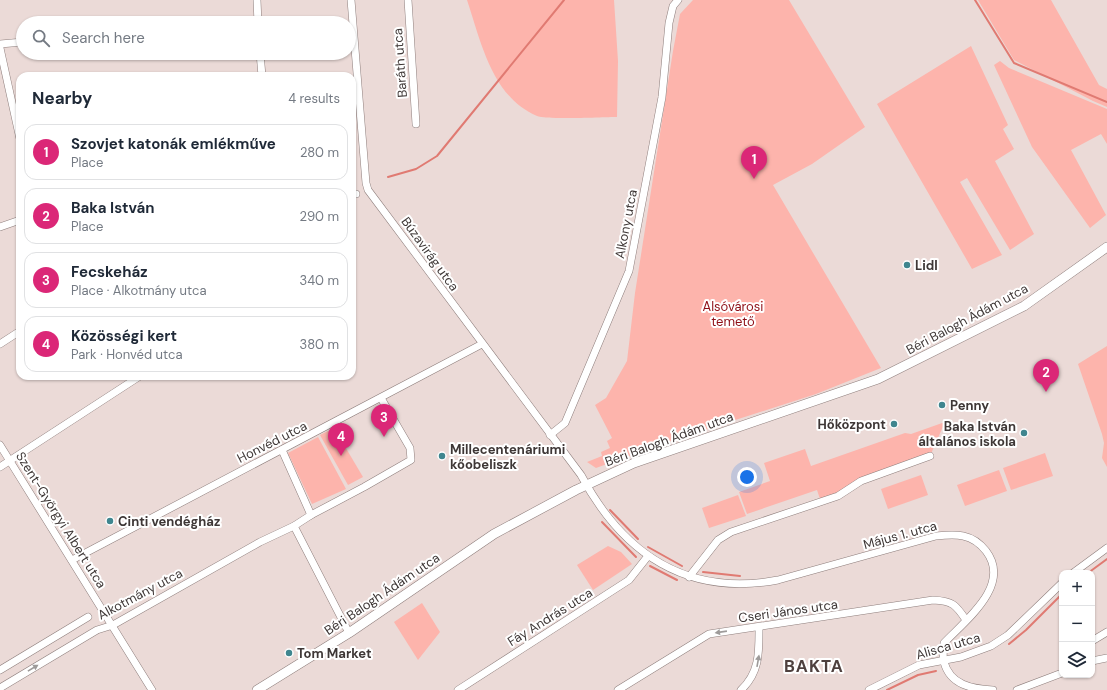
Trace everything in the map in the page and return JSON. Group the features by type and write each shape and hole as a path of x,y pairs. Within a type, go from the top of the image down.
{"street":[{"path":"257,0 258,16"},
{"name":"Búzavirág utca","path":"351,0 352,16"},
{"name":"Baráth utca","path":"408,0 416,124"},
{"name":"Alkony utca","path":"550,435 565,422 629,271 662,96 669,23 674,6 678,0"},
{"path":"0,44 16,43"},
{"path":"0,48 16,114"},
{"path":"261,60 262,72"},
{"name":"Búzavirág utca","path":"356,60 366,183 374,198 581,475 586,485"},
{"path":"0,227 16,221"},
{"name":"Béri Balogh Ádám utca","path":"257,690 349,633 494,534 586,485 634,463 878,378 1020,308 1107,247"},
{"path":"0,344 16,334"},
{"name":"Honvéd utca","path":"72,560 482,344"},
{"path":"0,467 134,380"},
{"path":"282,450 311,515 411,460 410,448 381,398"},
{"name":"Szent-Györgyi Albert utca","path":"0,445 152,690"},
{"path":"689,577 718,540 731,532 838,496 861,481 930,456"},
{"name":"Május 1. utca","path":"586,485 612,523 638,549 670,570 689,577 721,584 757,584 856,560 936,536 957,534 969,537 980,543 988,554 994,570 992,584 985,599 944,643 943,661"},
{"name":"Alkotmány utca","path":"0,688 97,630 112,625 260,542 294,526 311,515"},
{"path":"294,526 349,633"},
{"path":"1077,570 1107,548"},
{"name":"Fáy András utca","path":"460,690 629,580 648,556"},
{"name":"Alisca utca","path":"869,690 919,665 943,661 978,652 1003,638 1059,586"},
{"name":"Cseri János utca","path":"618,690 709,634 933,600 946,600 957,606 966,620"},
{"name":"Alkotmány utca","path":"0,670 88,617"},
{"path":"741,690 752,678 757,667 759,658 759,627"},
{"path":"1095,639 1107,632"},
{"path":"1095,660 1107,658"},
{"path":"943,661 956,682 971,689 993,690"},
{"path":"1017,690 1059,674"}],"green space":[{"path":"467,0 614,0 618,61 617,117 542,117 537,116 522,107 509,96 490,67"},
{"name":"Alsóvárosi temető","path":"693,0 789,0 865,127 812,164 773,185 881,368 816,394 670,441 596,468 587,462 602,456 601,452 610,448 607,441 612,438 595,405 606,398 627,361 635,293 673,51 680,14"},
{"path":"978,0 1051,0 1099,85 1107,89 1107,107 1014,60"},
{"path":"971,46 1008,125 1003,129 1014,149 995,161 1034,234 1010,250 967,178 960,182 1002,255 972,269 877,104"},
{"path":"1000,61 1009,68 1107,109 1107,144 1101,134 1071,150 1106,215 1090,228 1032,147 994,65"},
{"path":"1107,346 1107,467 1102,458 1104,443 1102,434 1078,364"},
{"path":"945,422 930,456 861,481 821,502 817,490 747,514 739,492 770,481 764,463 805,449 811,466 905,433 911,434"},
{"path":"334,428 363,477 348,485 320,435"},
{"path":"318,437 346,489 312,504 288,453"},
{"path":"1045,453 1053,476 1011,490 1003,468"},
{"path":"999,470 1007,491 965,506 957,485"},
{"path":"921,475 928,495 888,509 881,489"},
{"path":"738,495 746,516 709,528 702,508"},
{"path":"608,546 621,552 632,564 593,590 577,565"},
{"path":"422,603 440,632 418,660 394,622"}],"waterway":[{"path":"388,177 416,169 437,156 564,0"},
{"path":"975,0 1014,63 1107,102"},
{"path":"610,510 638,539"},
{"path":"602,522 636,557"},
{"path":"648,547 682,566"},
{"path":"1092,570 1107,559"},
{"path":"650,566 677,580"},
{"path":"703,572 740,576"},
{"path":"1009,644 1026,630 1059,597"},
{"path":"887,690 918,675 936,671"}],"place":[{"name":"Szovjet katonák emlékműve","path":"754,179"},
{"name":"Lidl","path":"907,265"},
{"name":"Baka István","path":"1046,392"},
{"name":"Penny","path":"942,405"},
{"name":"Hőközpont","path":"894,424"},
{"name":"Baka István általános iskola","path":"1024,433"},
{"name":"Fecskeház","path":"384,437"},
{"name":"Közösségi kert","path":"341,456"},
{"name":"Millecentenáriumi kőobeliszk","path":"442,456"},
{"name":"Cinti vendégház","path":"110,521"},
{"name":"Tom Market","path":"289,653"}],"district":[{"name":"BAKTA","path":"814,666"}]}
